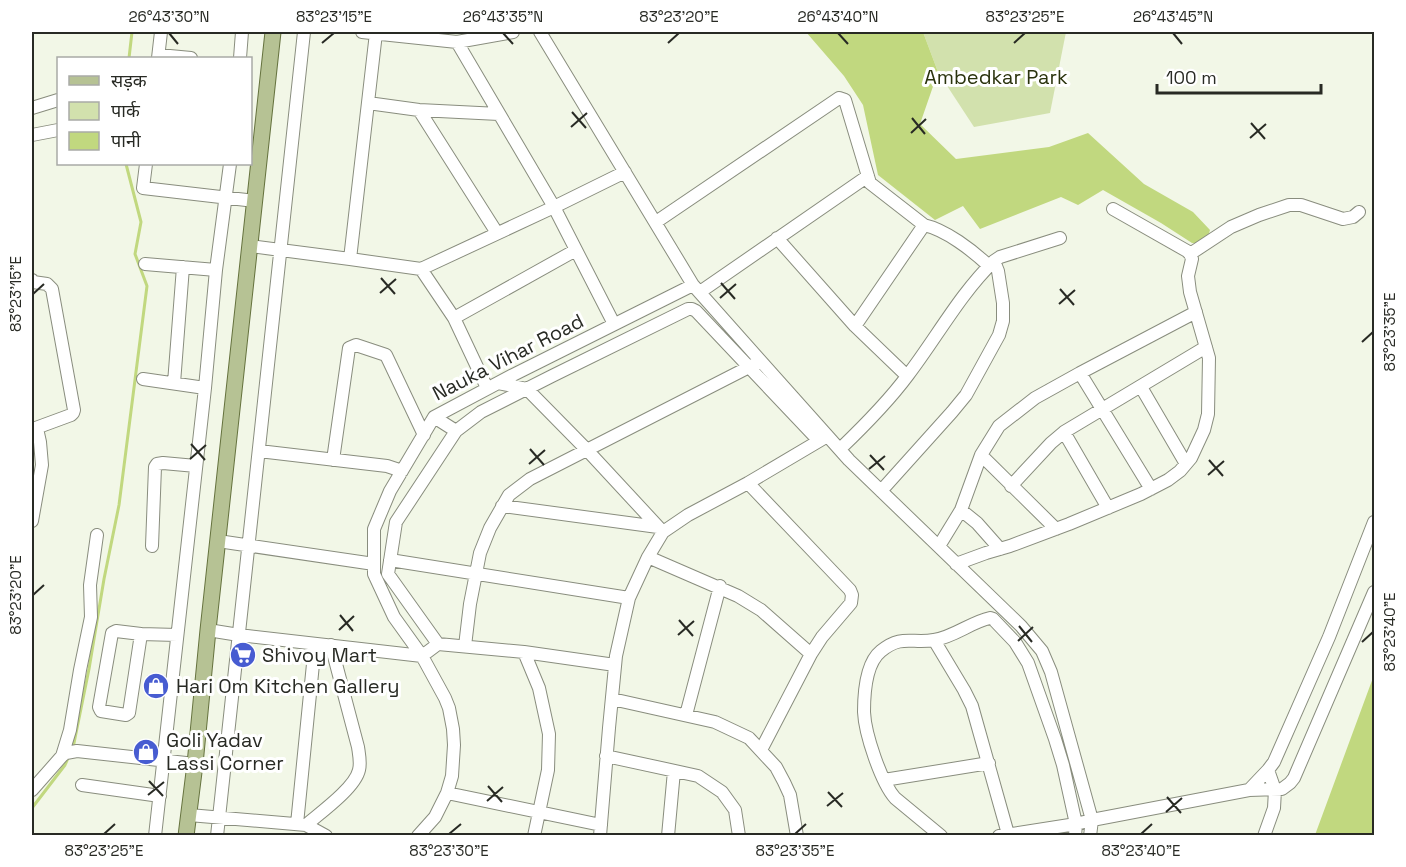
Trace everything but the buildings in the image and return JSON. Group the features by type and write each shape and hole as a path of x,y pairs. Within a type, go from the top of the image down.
{"main road":[{"path":"186,836 273,32"}],"street":[{"path":"159,57 161,32"},
{"path":"240,57 242,32"},
{"path":"217,836 304,32"},
{"path":"362,32 435,36 457,42 513,32"},
{"path":"540,32 697,288 761,361 824,439"},
{"path":"350,259 376,33"},
{"path":"457,42 554,207 614,324"},
{"path":"656,222 839,98 845,100 870,183 924,225 934,227 991,263 998,271 1003,303 1003,321 999,334 966,394 881,491"},
{"path":"32,108 57,100"},
{"path":"368,103 419,110 499,114"},
{"path":"419,110 497,233"},
{"path":"32,135 57,130"},
{"path":"146,165 143,188 255,201"},
{"path":"155,836 216,270 230,165"},
{"path":"249,246 421,269 625,172"},
{"name":"Nauka Vihar Road","path":"418,836 435,817 447,794 452,777 453,729 445,698 422,656 394,617 374,574 374,528 390,491 434,417 614,324 697,288 777,238 867,176"},
{"path":"1190,254 1231,227 1289,205 1301,205 1343,219 1353,217 1359,212"},
{"path":"956,564 1056,529 1168,480 1191,458 1204,430 1208,414 1209,358 1190,292 1188,276 1190,254 1113,209"},
{"path":"855,326 924,225"},
{"path":"777,238 855,326 907,376"},
{"path":"840,449 866,424 907,376 962,297 991,263 1000,257 1060,238"},
{"path":"454,318 576,250"},
{"path":"145,264 216,270"},
{"path":"174,383 183,267"},
{"path":"421,269 454,318 492,386 527,389 661,529"},
{"path":"32,280 47,284 52,289 74,410 71,415 32,430"},
{"path":"438,644 388,574 396,522 456,431 481,412 692,309 824,439 840,449 1021,626 1042,651 1052,672 1092,820 1090,836"},
{"path":"939,546 961,510 981,455 999,426 1035,398 1196,312"},
{"path":"333,460 349,348 352,345 386,355 424,435"},
{"path":"1011,486 1064,432 1206,347"},
{"path":"465,646 480,553 490,528 509,495 530,479 761,361"},
{"path":"1080,373 1151,489"},
{"path":"143,379 205,388"},
{"path":"1141,387 1186,464"},
{"path":"434,417 456,431"},
{"path":"32,430 38,433 42,465 32,521"},
{"path":"1064,432 1108,508"},
{"path":"502,506 661,529 824,439"},
{"path":"259,451 387,466 402,471"},
{"path":"981,455 1056,529"},
{"path":"152,546 155,467 163,462 196,466"},
{"path":"748,483 850,590 852,595 850,603 811,654 761,750"},
{"path":"961,510 977,523 1000,549"},
{"path":"1249,790 1274,762 1329,638 1374,522"},
{"path":"447,794 540,812 601,830 615,665 629,598 661,529"},
{"path":"32,790 68,753 90,617 90,585 97,535"},
{"path":"218,541 374,564"},
{"path":"648,557 720,586 738,596 761,610 811,654"},
{"path":"390,560 629,598"},
{"path":"686,715 720,586"},
{"path":"934,640 972,706 988,763 1003,835 1076,830 1092,820 1249,790 1282,789 1290,783 1374,592"},
{"path":"941,836 895,798 884,780 870,741 864,711 870,667 874,658 881,651 893,644 903,640 934,640 990,618 1015,642 1028,663 1063,765 1076,830"},
{"path":"208,630 422,656 438,644 524,652 615,665"},
{"path":"141,634 129,713 126,715 101,711 99,707 112,633 116,631 177,635"},
{"path":"302,825 315,644"},
{"path":"302,825 346,790 359,772 358,747 330,645"},
{"path":"524,652 539,688 549,734 548,770 534,836"},
{"path":"612,699 715,722 749,738 776,768 790,795 797,836"},
{"path":"68,753 195,764"},
{"path":"606,756 698,776 722,792 735,810 739,836"},
{"path":"884,780 988,763"},
{"path":"1264,836 1274,808 1275,790 1268,770"},
{"path":"668,836 674,771"},
{"path":"82,785 160,796"},
{"path":"189,814 302,825 326,836"}],"green space":[{"name":"Ambedkar Park","path":"923,32 1066,32 1050,113 974,127 938,72"}],"water":[{"path":"806,32 923,32 938,72 920,124 956,159 1049,147 1088,133 1144,184 1193,212 1210,230 1206,243 1192,243 1103,190 1078,205 1061,197 980,229 963,206 935,220 878,175 863,105 844,76"},
{"path":"1374,675 1374,835 1315,835"}],"waterway":[{"path":"129,57 132,32"},
{"path":"73,748 119,505 147,286 135,254 141,222 126,165"},
{"path":"32,808 65,765 69,756"}],"place":[{"name":"Shivoy Mart","path":"243,655"},
{"name":"Hari Om Kitchen Gallery","path":"156,686"},
{"name":"Goli Yadav Lassi Corner","path":"146,752"}]}
